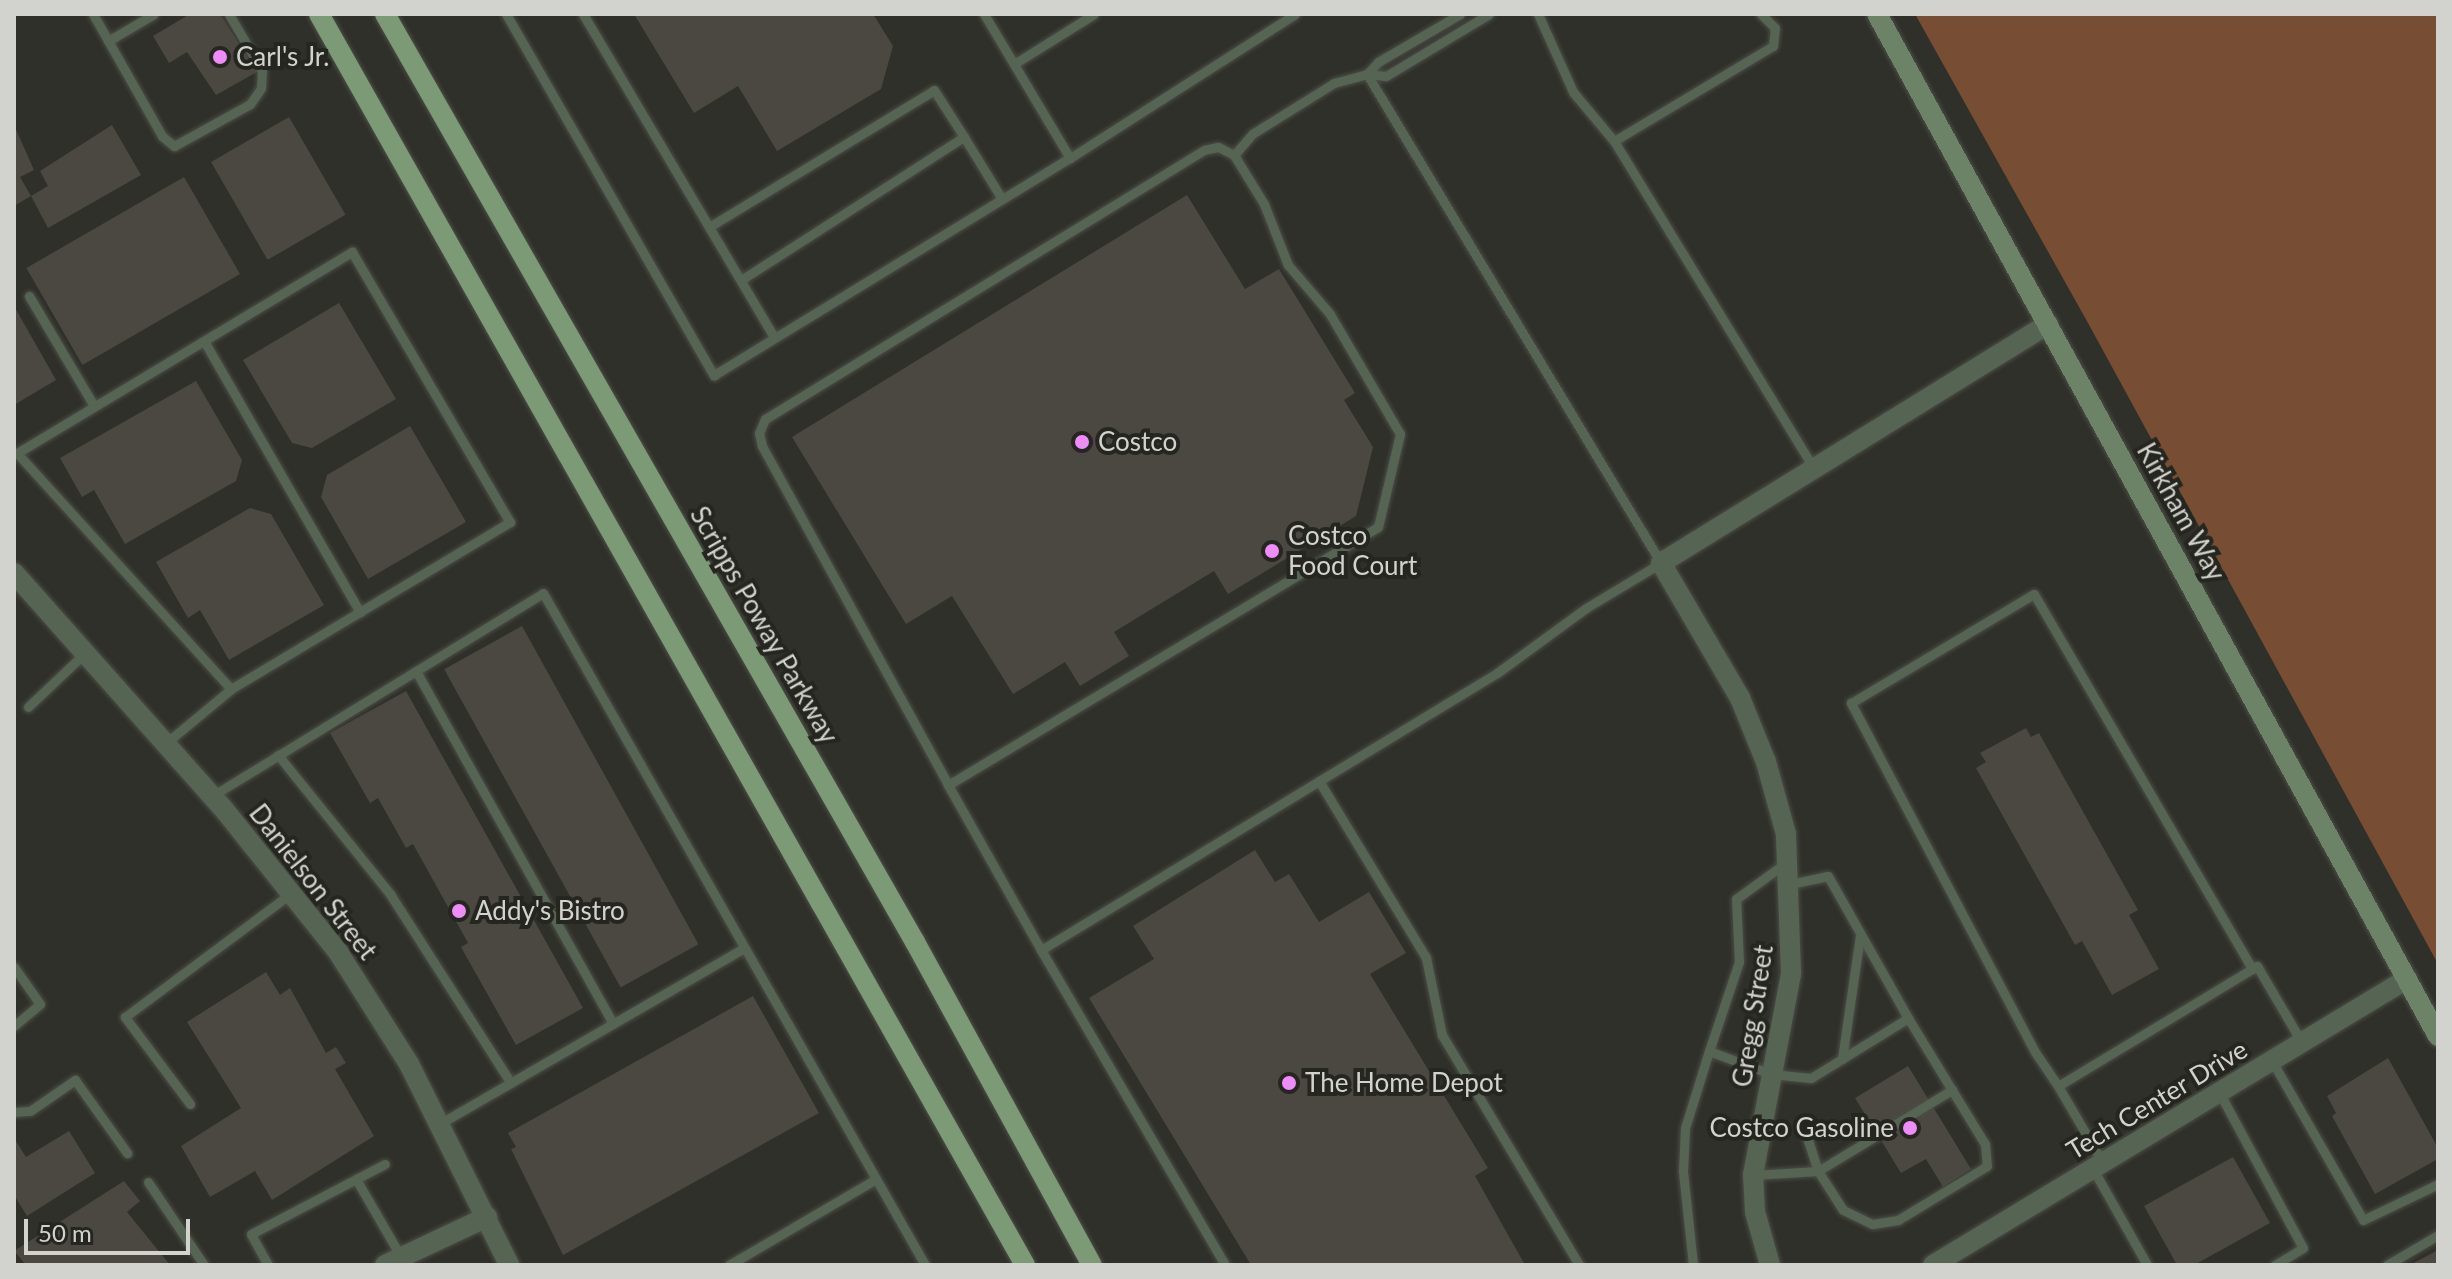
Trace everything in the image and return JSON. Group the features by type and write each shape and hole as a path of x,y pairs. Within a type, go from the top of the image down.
{"main road":[{"path":"319,14 1025,1265"},
{"name":"Scripps Poway Parkway","path":"385,14 907,928 1092,1265"},
{"name":"Kirkham Way","path":"1877,14 2438,1036"}],"street":[{"path":"1661,563 2048,324"},
{"name":"Gregg Street","path":"1661,563 1756,734 1789,861 1791,973 1753,1175 1755,1212 1770,1265"},
{"name":"Danielson Street","path":"14,573 166,743 293,892 374,1007 441,1123 509,1265"},
{"name":"Tech Center Drive","path":"1933,1265 2407,979"},
{"path":"393,1261 487,1217"}],"lane":[{"path":"93,14 162,136 174,146 183,144 256,97 262,71 229,14"},
{"path":"108,41 154,14"},
{"path":"506,14 714,375 773,335 1070,158 1295,14"},
{"path":"583,14 773,335"},
{"path":"984,14 1070,158"},
{"path":"1014,64 1094,14"},
{"path":"1367,74 1378,62 1460,14"},
{"path":"1234,155 1252,134 1334,83 1367,74 1386,76 1489,14"},
{"path":"1538,14 1573,92 1614,141 1815,470"},
{"path":"1614,141 1773,46 1775,28 1761,14"},
{"path":"1041,950 1497,673 1586,608 1661,563 1367,74"},
{"path":"709,227 934,90 1002,199"},
{"path":"741,280 964,137"},
{"path":"948,785 1378,527 1400,434 1330,314 1288,265 1264,204 1234,155 1218,147 1192,154 765,419 759,433 762,446 948,785 1225,1265"},
{"path":"166,743 231,689 510,522 352,252 15,453 231,689"},
{"path":"29,296 94,406"},
{"path":"204,341 360,612"},
{"path":"212,796 543,593 925,1265"},
{"path":"2147,1265 2058,1086 2035,1052 1851,703 2034,594 2252,969"},
{"path":"28,707 85,653"},
{"path":"416,671 613,1024"},
{"path":"278,755 390,894 511,1083"},
{"path":"1319,781 1426,958 1442,1035 1579,1265"},
{"path":"1693,1265 1684,1185 1685,1128 1739,962 1736,899 1789,861"},
{"path":"1791,884 1828,876 1908,1018 1985,1144 1987,1166 1898,1220 1872,1224 1843,1210 1818,1171 1806,1134"},
{"path":"190,1104 125,1017 293,892"},
{"path":"1842,1059 1860,936"},
{"path":"441,1123 744,948"},
{"path":"2058,1086 2257,966 2302,1042"},
{"path":"14,967 40,1004 14,1026"},
{"path":"1709,1051 1771,1074 1811,1078 1908,1018"},
{"path":"2272,1061 2363,1220 2438,1184"},
{"path":"14,1112 30,1111 75,1080 127,1153"},
{"path":"1753,1175 1818,1171 1952,1090"},
{"path":"2219,1092 2303,1248 2275,1265"},
{"path":"268,1265 251,1234 385,1164"},
{"path":"356,1179 393,1261"},
{"path":"729,1265 876,1179"},
{"path":"148,1182 204,1265"},
{"path":"2387,1265 2438,1235"}],"shaded area":[{"path":"1915,14 2438,14 2438,964 2088,323"}],"building":[{"name":"Carl's Jr.","path":"190,14 220,14 257,72 216,95 187,52 169,63 153,36"},
{"path":"634,14 873,14 893,46 881,89 777,151 738,86 694,113"},
{"path":"289,117 346,215 268,260 211,162"},
{"path":"14,125 34,170 20,177 31,196 14,206"},
{"path":"112,125 141,175 48,228 31,196 48,186 40,171"},
{"path":"184,177 240,274 82,365 26,268"},
{"name":"Costco","path":"1187,195 1245,289 1279,269 1355,393 1344,400 1373,447 1356,516 1228,594 1214,571 1114,632 1129,656 1080,686 1065,662 1013,694 952,596 906,624 792,437"},
{"path":"339,303 396,399 312,448 292,443 243,360"},
{"path":"14,306 56,380 14,405"},
{"path":"196,381 242,460 236,481 125,544 94,490 82,497 60,458"},
{"path":"410,426 466,522 368,579 321,497 327,475"},
{"path":"250,508 271,514 324,605 229,660 200,610 188,618 156,562"},
{"path":"522,626 698,944 621,988 444,669"},
{"path":"406,691 583,1008 516,1045 461,947 468,943 413,844 406,848 378,798 370,803 330,733"},
{"path":"2026,728 2031,737 2039,733 2138,910 2129,915 2159,969 2112,995 2082,941 2075,945 1976,768 1986,762 1980,753"},
{"name":"The Home Depot","path":"1255,850 1275,882 1289,874 1319,922 1369,892 1406,953 1370,974 1488,1168 1475,1176 1525,1265 1251,1265 1089,998 1154,959 1133,926"},
{"path":"266,972 280,995 290,988 326,1053 336,1047 346,1063 335,1069 374,1136 272,1200 255,1171 210,1197 181,1146 241,1108 187,1022"},
{"path":"753,996 819,1113 563,1255 511,1149 516,1147 508,1133"},
{"path":"2388,1058 2438,1148 2438,1159 2375,1194 2332,1116 2336,1113 2327,1096"},
{"name":"Costco Gasoline","path":"1908,1066 1971,1169 1943,1187 1926,1159 1901,1173 1855,1098"},
{"path":"69,1131 95,1173 27,1216 14,1195 14,1138 26,1157"},
{"path":"2233,1157 2270,1223 2194,1265 2177,1265 2144,1206"},
{"path":"124,1181 140,1201 127,1212 170,1265 26,1265 14,1251"},
{"path":"2438,1250 2438,1265 2410,1265"}],"place":[{"name":"Carl's Jr.","path":"220,57"},
{"name":"Costco","path":"1082,442"},
{"name":"Costco Food Court","path":"1272,551"},
{"name":"Addy's Bistro","path":"459,911"},
{"name":"The Home Depot","path":"1289,1083"},
{"name":"Costco Gasoline","path":"1910,1128"}]}
